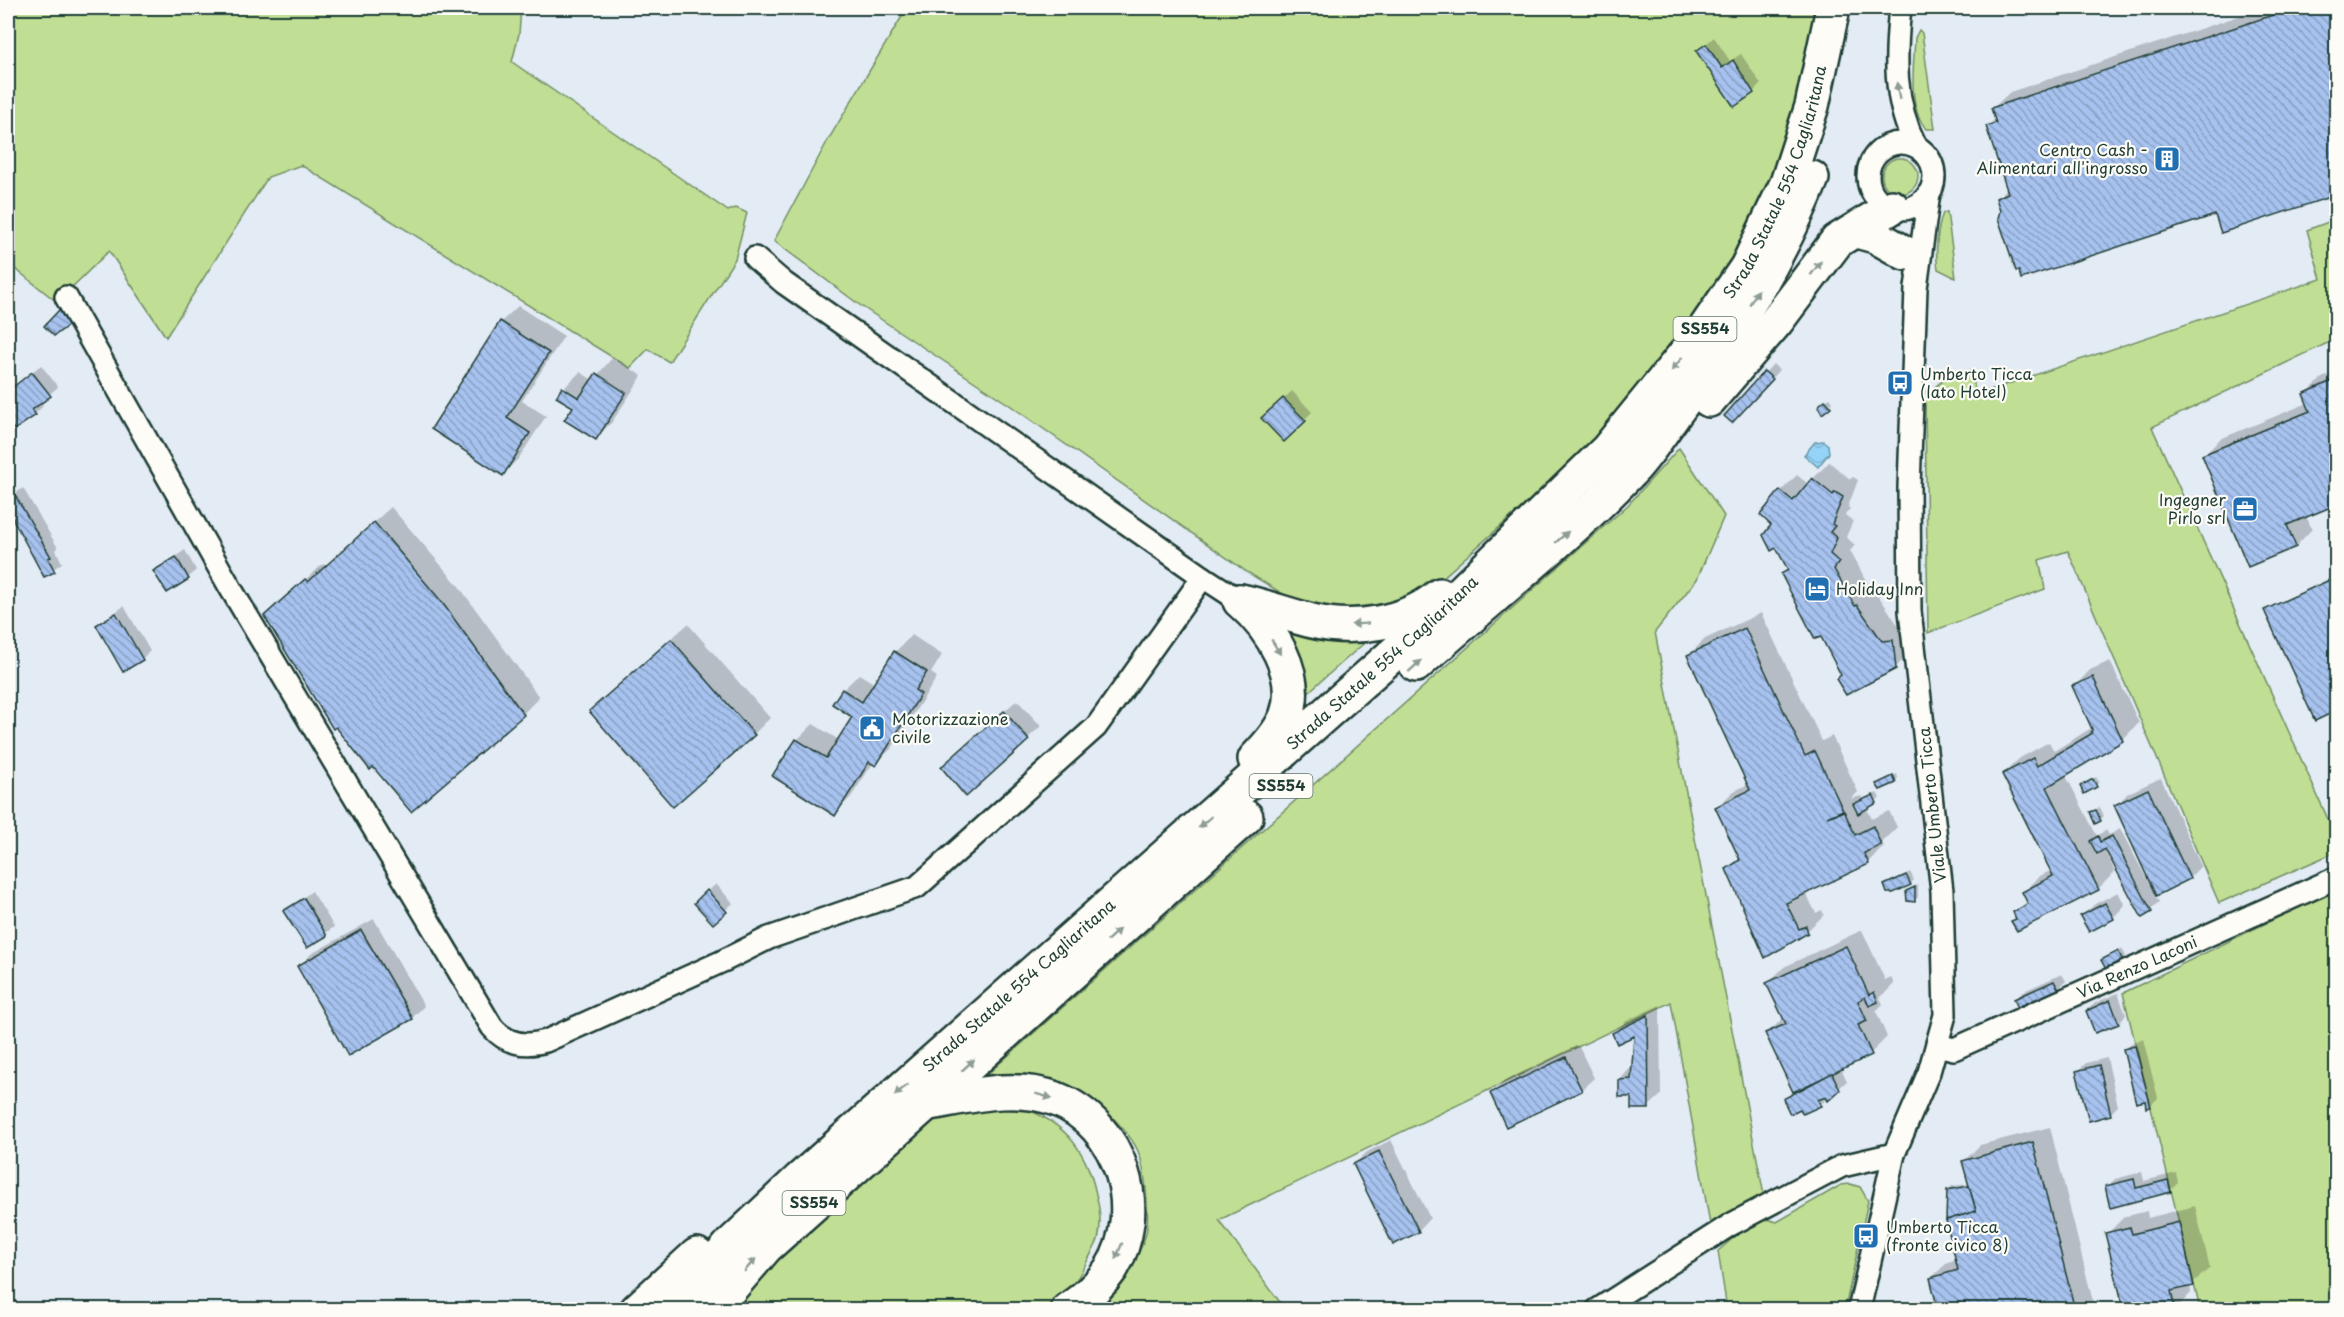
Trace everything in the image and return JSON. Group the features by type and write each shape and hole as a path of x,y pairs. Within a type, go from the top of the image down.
{"highway":[{"name":"Strada Statale 554 Cagliaritana","path":"674,1310 730,1245 800,1179 1470,586 1608,449 1702,333 1747,267 1787,183 1809,117 1833,8"},
{"name":"Strada Statale 554 Cagliaritana","path":"712,1310 766,1247 1582,519 1636,465 1724,347 1761,286 1795,220 1812,177 1830,120 1854,8"},
{"path":"1636,465 1684,429 1776,322 1837,242 1845,234 1857,231 1892,207"},
{"path":"1857,231 1875,236 1905,253"},
{"path":"1240,601 1312,621 1354,625 1407,615 1426,606 1454,583 1470,586"},
{"path":"1240,601 1280,652 1290,686 1286,716 1275,736 1250,765 1249,784"},
{"path":"924,1104 1005,1091 1027,1092 1056,1100 1078,1111 1095,1125 1111,1146 1123,1171 1128,1196 1127,1224 1120,1250 1111,1268 1099,1284 1068,1310"},
{"path":"637,1310 742,1214 800,1179"}],"street":[{"path":"1900,8 1896,76 1901,108 1916,146 1931,162 1934,172 1929,193 1913,207 1892,207 1882,203 1870,186 1870,164 1884,147 1894,143 1916,146"},
{"name":"Viale Umberto Ticca","path":"1860,1310 1894,1154 1929,1071 1945,1015 1942,891 1910,611 1909,487 1916,288 1929,193"},
{"name":"Viale Umberto Ticca","path":"1892,207 1916,288"},
{"path":"755,258 784,283 1240,601"},
{"path":"66,297 231,589 492,1027 505,1040 530,1044 546,1041 769,938 917,887 1096,727 1203,577"},
{"name":"Via Renzo Laconi","path":"1937,1045 1954,1049 2337,878"},
{"path":"1597,1310 1730,1225 1842,1166 1894,1154"}],"green space":[{"path":"8,8 521,8 519,34 512,62 728,211 736,208 747,213 735,259 669,362 648,349 630,368 301,165 268,177 166,337 109,251 57,302 8,263"},
{"path":"907,8 1823,8 1812,70 1754,224 1662,359 1600,438 1423,595 1399,606 1338,612 1291,599 1247,572 1011,406 861,306 774,241 828,140"},
{"path":"1919,30 1922,33 1935,129 1926,129 1920,120 1914,97 1915,38"},
{"path":"1900,158 1913,163 1918,176 1913,189 1900,194 1887,189 1882,176 1887,163"},
{"path":"1947,212 1956,278 1938,269 1937,263 1939,226 1943,213"},
{"path":"2336,219 2336,339 2152,427 2336,837 2336,852 2219,903 2068,551 2039,560 2045,589 1928,633 1925,401 1939,383 1958,374 1973,370 1975,395 2321,279 2307,230"},
{"path":"1679,448 1724,516 1697,579 1655,632 1764,1195 1710,1224 1671,1002 1219,1220 1285,1309 1091,1309 1115,1285 1136,1258 1145,1237 1147,1229 1146,1193 1138,1151 1117,1122 1096,1102 1074,1088 1045,1080 983,1078 1628,505"},
{"path":"1268,611 1378,631 1296,703"},
{"path":"2336,889 2336,1309 2200,1309 2123,993"},
{"path":"1014,1105 1045,1118 1069,1137 1086,1162 1099,1205 1100,1228 1097,1243 1073,1284 1052,1305 1046,1309 724,1310 753,1277 933,1120 965,1107"},
{"path":"1850,1184 1860,1187 1868,1201 1845,1309 1727,1309 1718,1251 1738,1234 1766,1219 1777,1222 1841,1185"}],"water":[{"path":"1823,441 1828,445 1829,453 1818,467 1804,455 1815,442"}],"building":[{"name":"Centro Cash - Alimentari all'ingrosso","path":"2294,8 2336,8 2336,195 2221,233 2215,215 2021,279 2019,271 2016,271 1998,218 2000,211 1996,198 2008,193 1986,126 1996,123 1991,108"},
{"path":"1706,44 1722,68 1733,60 1754,93 1734,107 1696,51"},
{"path":"60,309 69,325 54,336 44,326"},
{"path":"500,321 549,353 507,418 530,433 503,476 431,429"},
{"path":"1764,371 1773,379 1732,423 1724,416"},
{"path":"32,372 51,396 32,410 36,415 14,430 8,422 8,391"},
{"path":"596,373 626,393 596,440 564,420 573,407 556,397 562,387 579,398"},
{"path":"2336,379 2336,505 2287,525 2296,547 2248,567 2202,455 2310,411 2303,394"},
{"path":"1283,398 1306,421 1284,442 1261,418"},
{"path":"1825,400 1831,407 1822,414 1818,406"},
{"name":"Holiday Inn","path":"1812,478 1833,495 1835,492 1843,497 1832,524 1835,526 1830,532 1837,538 1830,554 1839,562 1834,569 1855,606 1857,605 1882,641 1893,640 1896,669 1846,695 1836,679 1841,675 1821,637 1815,639 1781,574 1788,570 1776,548 1771,551 1763,535 1771,525 1760,515 1780,490 1793,501"},
{"path":"15,495 51,557 48,558 55,572 44,577 8,510 8,499"},
{"path":"374,522 441,601 524,715 411,812 373,767 370,770 336,727 333,729 264,616 305,579 308,582"},
{"path":"176,557 189,579 167,593 153,571"},
{"path":"2336,577 2336,711 2315,721 2264,610"},
{"path":"116,613 143,660 123,672 96,625"},
{"path":"1745,628 1805,756 1815,751 1843,810 1827,817 1844,811 1855,835 1873,826 1881,845 1864,853 1869,864 1786,903 1799,929 1806,926 1808,933 1765,958 1726,869 1740,860 1715,807 1750,790 1687,655"},
{"path":"671,639 755,735 673,807 589,711"},
{"name":"Motorizzazione civile","path":"894,651 927,672 915,690 921,694 876,766 869,762 835,816 772,776 796,739 826,758 852,717 832,704 842,689 862,702"},
{"path":"2093,677 2123,741 2047,787 2099,890 2017,931 2011,921 2016,919 2013,912 2028,904 2022,892 2053,876 2002,774 2033,758 2037,766 2091,734 2092,729 2072,686"},
{"path":"1004,711 1029,740 966,797 941,767"},
{"path":"1893,776 1896,783 1880,790 1876,784"},
{"path":"2093,779 2097,787 2084,794 2080,786"},
{"path":"2148,789 2190,879 2156,896 2114,805"},
{"path":"1873,795 1877,803 1858,814 1853,804"},
{"path":"2096,810 2101,821 2095,824 2090,812"},
{"path":"2098,836 2100,842 2112,836 2152,912 2142,918 2105,849 2097,854 2090,841"},
{"path":"1906,875 1911,885 1893,893 1887,893 1884,885"},
{"path":"1915,887 1915,902 1907,901 1906,891"},
{"path":"707,890 727,912 713,924 694,903"},
{"path":"304,898 327,936 307,948 283,911"},
{"path":"2105,903 2114,919 2089,932 2080,916"},
{"path":"361,930 413,1019 348,1056 297,966"},
{"path":"1846,946 1869,995 1874,992 1878,1002 1869,1006 1865,997 1858,1001 1867,1021 1858,1025 1872,1055 1793,1092 1765,1033 1786,1024 1766,983"},
{"path":"2118,951 2123,961 2106,969 2101,960"},
{"path":"2054,981 2059,990 2018,1008 2014,999"},
{"path":"2110,1000 2119,1024 2095,1033 2086,1011"},
{"path":"1648,1015 1649,1109 1631,1109 1631,1097 1619,1097 1619,1080 1631,1079 1634,1036 1617,1044 1612,1033"},
{"path":"2135,1046 2151,1107 2146,1108 2145,1101 2136,1103 2123,1049"},
{"path":"1566,1057 1582,1091 1506,1127 1490,1093"},
{"path":"2099,1065 2111,1115 2089,1121 2076,1071"},
{"path":"1832,1073 1840,1090 1828,1101 1826,1097 1818,1100 1821,1106 1803,1114 1800,1109 1790,1114 1783,1099"},
{"path":"2033,1142 2075,1310 1938,1310 1930,1278 1958,1270 1946,1220 1976,1211 1962,1161"},
{"path":"1379,1151 1419,1232 1393,1245 1353,1164"},
{"path":"2134,1179 2136,1188 2168,1180 2171,1192 2110,1208 2105,1186"},
{"path":"1969,1186 1976,1211 1946,1220 1947,1190"},
{"path":"2179,1222 2194,1286 2171,1291 2175,1310 2124,1310 2105,1233 2130,1227 2132,1234"}],"place":[{"name":"Centro Cash - Alimentari all'ingrosso","path":"2167,159"},
{"name":"Umberto Ticca (lato Hotel)","path":"1900,383"},
{"name":"Ingegner Pirlo srl","path":"2245,509"},
{"name":"Holiday Inn","path":"1817,589"},
{"name":"Motorizzazione civile","path":"872,728"},
{"name":"Umberto Ticca (fronte civico 8)","path":"1866,1236"}]}
